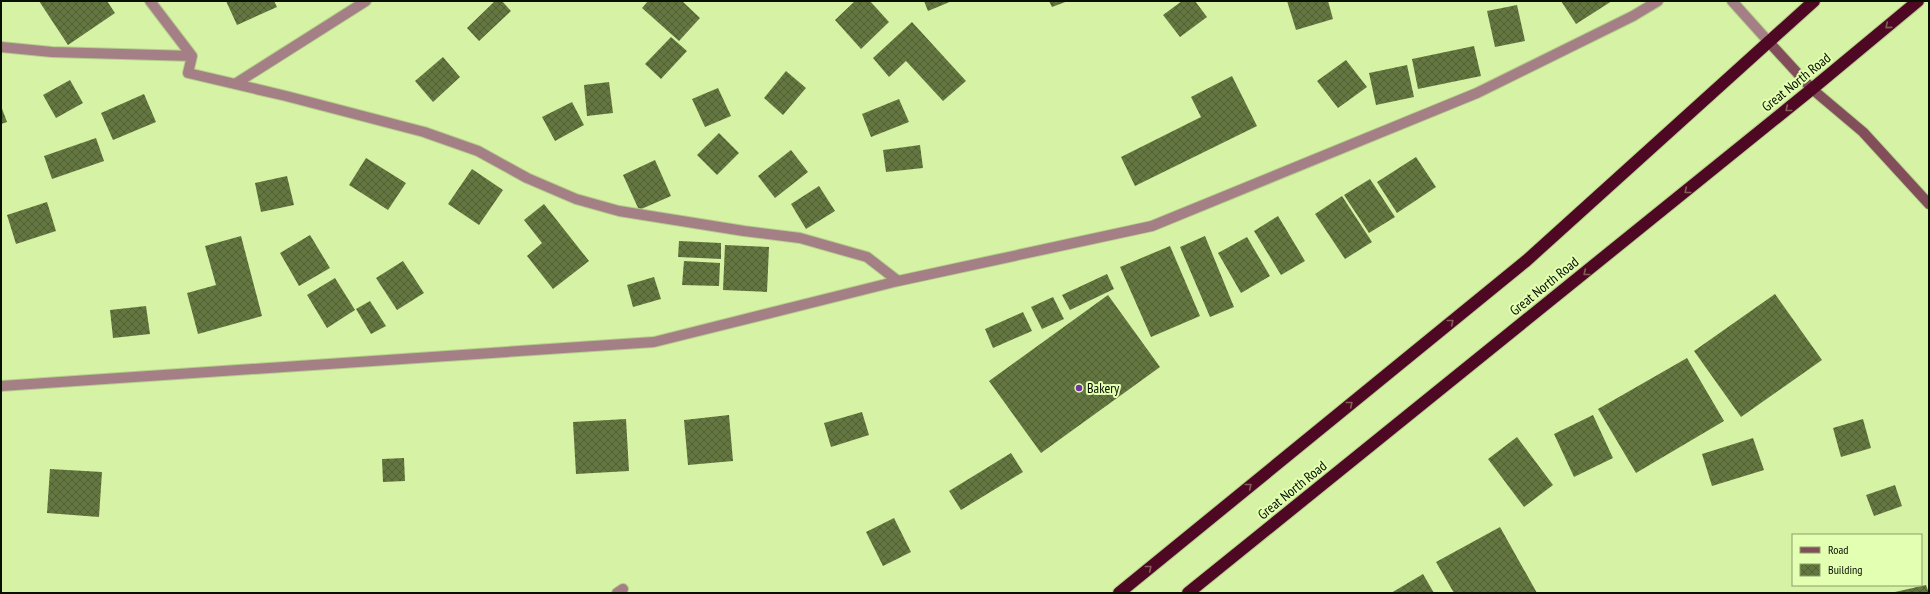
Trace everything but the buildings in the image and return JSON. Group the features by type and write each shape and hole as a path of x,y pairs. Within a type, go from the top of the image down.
{"highway":[{"path":"1119,593 1526,261 1814,1"},
{"name":"Great North Road","path":"1188,593 1812,89 1918,1"}],"main road":[{"path":"1768,41 1812,89 1862,132 1929,204"}],"street":[{"path":"150,1 192,56"},
{"path":"235,84 366,1"},
{"path":"1,386 654,342 898,281 1152,226 1477,93 1633,16 1658,1"},
{"path":"1732,1 1768,41"},
{"path":"1,47 52,52 192,56"},
{"path":"192,56 188,73 431,135 478,151 527,178 576,199 619,211 744,231 800,238 867,257 898,281"}],"place":[{"name":"Bakery","path":"1079,388"}]}
